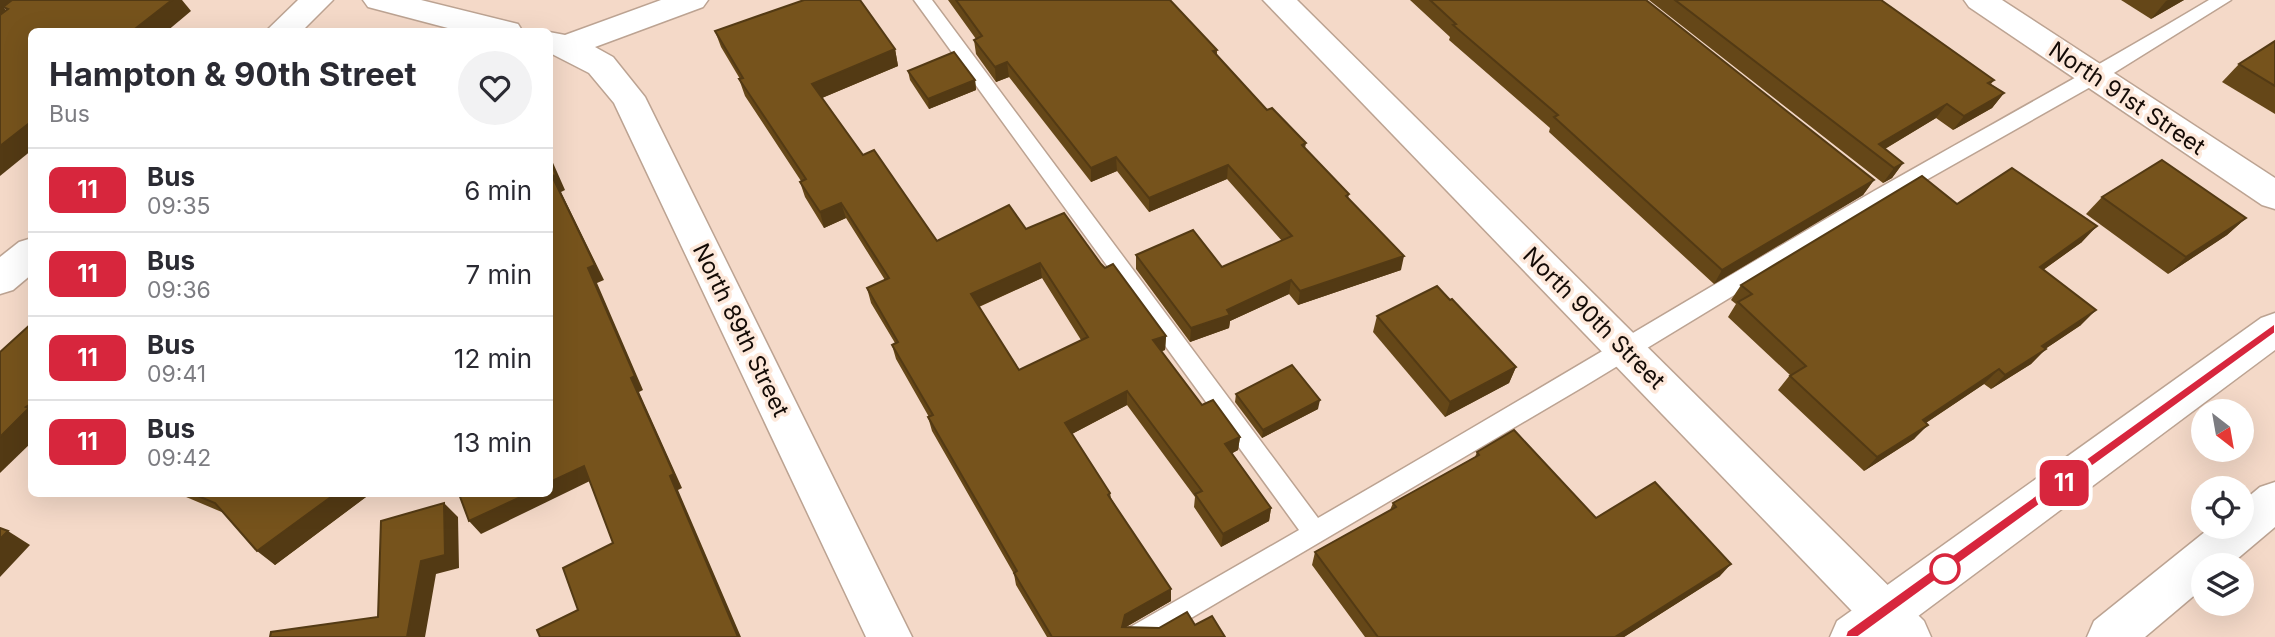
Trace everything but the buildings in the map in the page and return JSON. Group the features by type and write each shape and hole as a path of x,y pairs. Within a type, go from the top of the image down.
{"street":[{"path":"286,28 317,0"},
{"path":"379,0 492,28"},
{"path":"558,44 692,0"},
{"name":"North 90th Street","path":"1279,0 1627,350 1881,629"},
{"name":"North 91st Street","path":"1980,0 2275,196"},
{"name":"North 89th Street","path":"558,44 601,65 628,97 889,637"},
{"path":"0,279 28,254"},
{"path":"1881,629 2275,329"},
{"path":"2110,637 2275,501"}],"lane":[{"path":"923,0 1315,533"},
{"path":"1136,637 1627,350 1877,192 2095,77 2222,0"}],"bus line":[{"name":"11","path":"1853,637 2275,329"}]}
